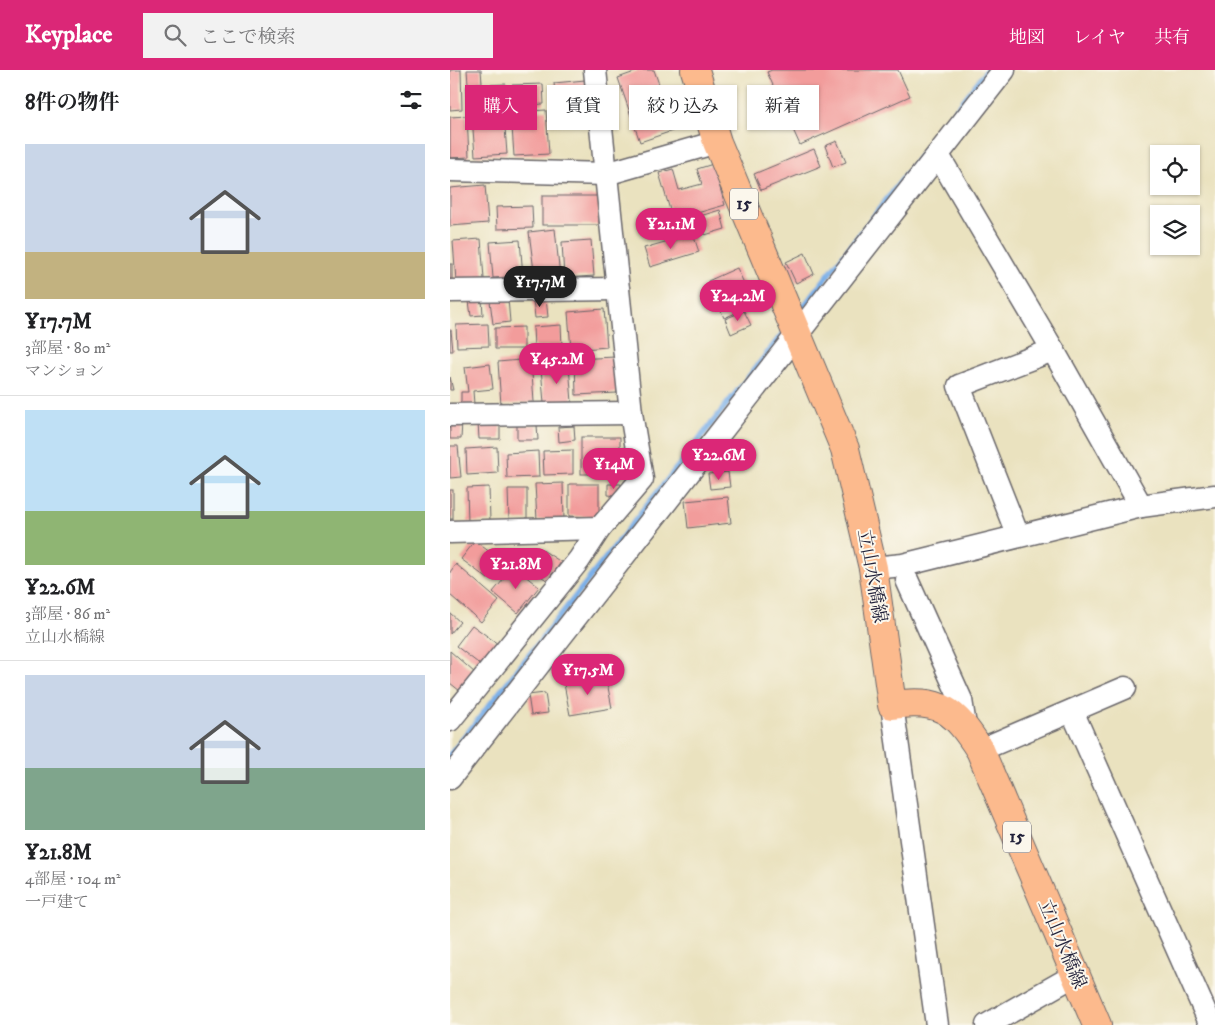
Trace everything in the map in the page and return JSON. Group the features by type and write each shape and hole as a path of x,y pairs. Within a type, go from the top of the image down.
{"main road":[{"name":"立山水橋線","path":"695,70 717,142 845,450 873,568 892,705 913,702 946,708 964,726 980,750 1097,1025"}],"street":[{"path":"450,720 579,560 600,528 642,479 631,413 595,70"},
{"path":"450,778 603,579 798,336 1004,70"},
{"path":"450,170 606,174 717,142"},
{"path":"938,155 1053,350 1141,506"},
{"path":"450,291 618,289"},
{"path":"1018,536 960,386 1053,350"},
{"path":"450,415 631,413"},
{"path":"873,568 903,565 1141,506 1215,496"},
{"path":"452,535 600,528"},
{"path":"579,560 603,579"},
{"path":"907,580 961,700 964,726"},
{"path":"980,750 1125,688"},
{"path":"892,705 937,1025"},
{"path":"1072,710 1211,1025"},
{"path":"987,1025 1075,975"}],"building":[{"path":"450,70 461,70 462,109 450,110"},
{"path":"467,70 481,70 482,83 468,84"},
{"path":"640,70 654,70 659,85 629,85 629,110 618,78"},
{"path":"772,70 898,70 910,96 800,145 793,130 819,130 819,85 773,85 767,72"},
{"path":"585,80 586,85 554,85 554,83"},
{"path":"543,84 544,104 537,104 537,85 512,85"},
{"path":"546,110 549,154 514,156 512,130 537,130 537,111"},
{"path":"465,116 469,157 450,158 450,117"},
{"path":"473,130 505,130 507,154 475,156"},
{"path":"636,130 675,130 640,142"},
{"path":"837,141 846,162 833,167 825,146"},
{"path":"814,149 821,166 761,190 754,174"},
{"path":"713,164 725,205 673,220 659,173 673,169 679,190 702,184 697,169"},
{"path":"485,185 488,223 450,226 450,188"},
{"path":"542,196 599,196 599,225 542,225"},
{"path":"532,206 533,228 497,229 496,207"},
{"path":"720,210 725,229 705,235 700,216"},
{"path":"555,229 560,276 535,279 529,232"},
{"path":"693,234 699,252 650,267 644,248"},
{"path":"481,239 484,279 456,281 453,241"},
{"path":"520,240 523,276 493,278 490,242"},
{"path":"591,240 594,276 564,278 562,242"},
{"path":"805,253 814,274 796,283 786,262"},
{"path":"450,264 452,264 452,280 450,280"},
{"path":"737,268 754,305 724,318 708,281"},
{"path":"546,298 548,317 535,318 533,299"},
{"path":"482,299 483,315 471,316 469,301"},
{"path":"508,299 510,322 493,324 490,301"},
{"path":"604,309 607,347 571,350 568,312"},
{"path":"744,311 751,325 731,334 725,319"},
{"path":"488,324 489,346 457,347 456,325"},
{"path":"561,325 562,346 534,347 533,327"},
{"path":"524,327 524,349 495,349 495,328"},
{"path":"451,330 453,351 450,351"},
{"path":"615,357 617,393 576,395 575,359"},
{"path":"531,359 534,402 501,405 498,362"},
{"path":"490,364 493,389 473,391 474,404 461,405 461,392 468,392 465,367"},
{"path":"569,366 572,402 544,403 541,368"},
{"path":"450,377 453,390 450,390"},
{"path":"450,422 462,422 461,439 450,439"},
{"path":"478,422 500,422 500,439 479,439"},
{"path":"517,425 537,425 538,440 517,440"},
{"path":"574,426 575,440 559,442 558,427"},
{"path":"581,437 620,437 620,474 581,474"},
{"path":"450,446 458,446 461,477 450,478"},
{"path":"497,447 498,473 467,475 466,449"},
{"path":"573,450 573,474 544,475 543,451"},
{"path":"538,451 539,477 507,478 506,453"},
{"path":"728,472 730,487 710,489 708,474"},
{"path":"563,483 564,519 537,520 535,484"},
{"path":"569,484 599,484 599,517 569,516"},
{"path":"608,484 621,484 620,496 608,495"},
{"path":"489,487 490,521 468,522 467,488"},
{"path":"508,489 527,489 527,520 509,520"},
{"path":"450,490 453,490 453,519 450,519"},
{"path":"728,497 731,523 688,528 685,501"},
{"path":"475,541 502,561 488,579 461,559"},
{"path":"541,549 561,562 548,581 529,568"},
{"path":"456,564 499,601 481,622 450,595 450,572"},
{"path":"514,567 539,587 518,613 493,592"},
{"path":"450,613 460,622 450,634"},
{"path":"472,625 498,644 482,666 456,646"},
{"path":"450,651 475,673 460,691 450,683"},
{"path":"606,677 612,708 570,715 564,684"},
{"path":"545,693 548,713 531,715 528,695"}],"waterway":[{"path":"797,315 987,70"},
{"path":"450,755 787,328"}]}
